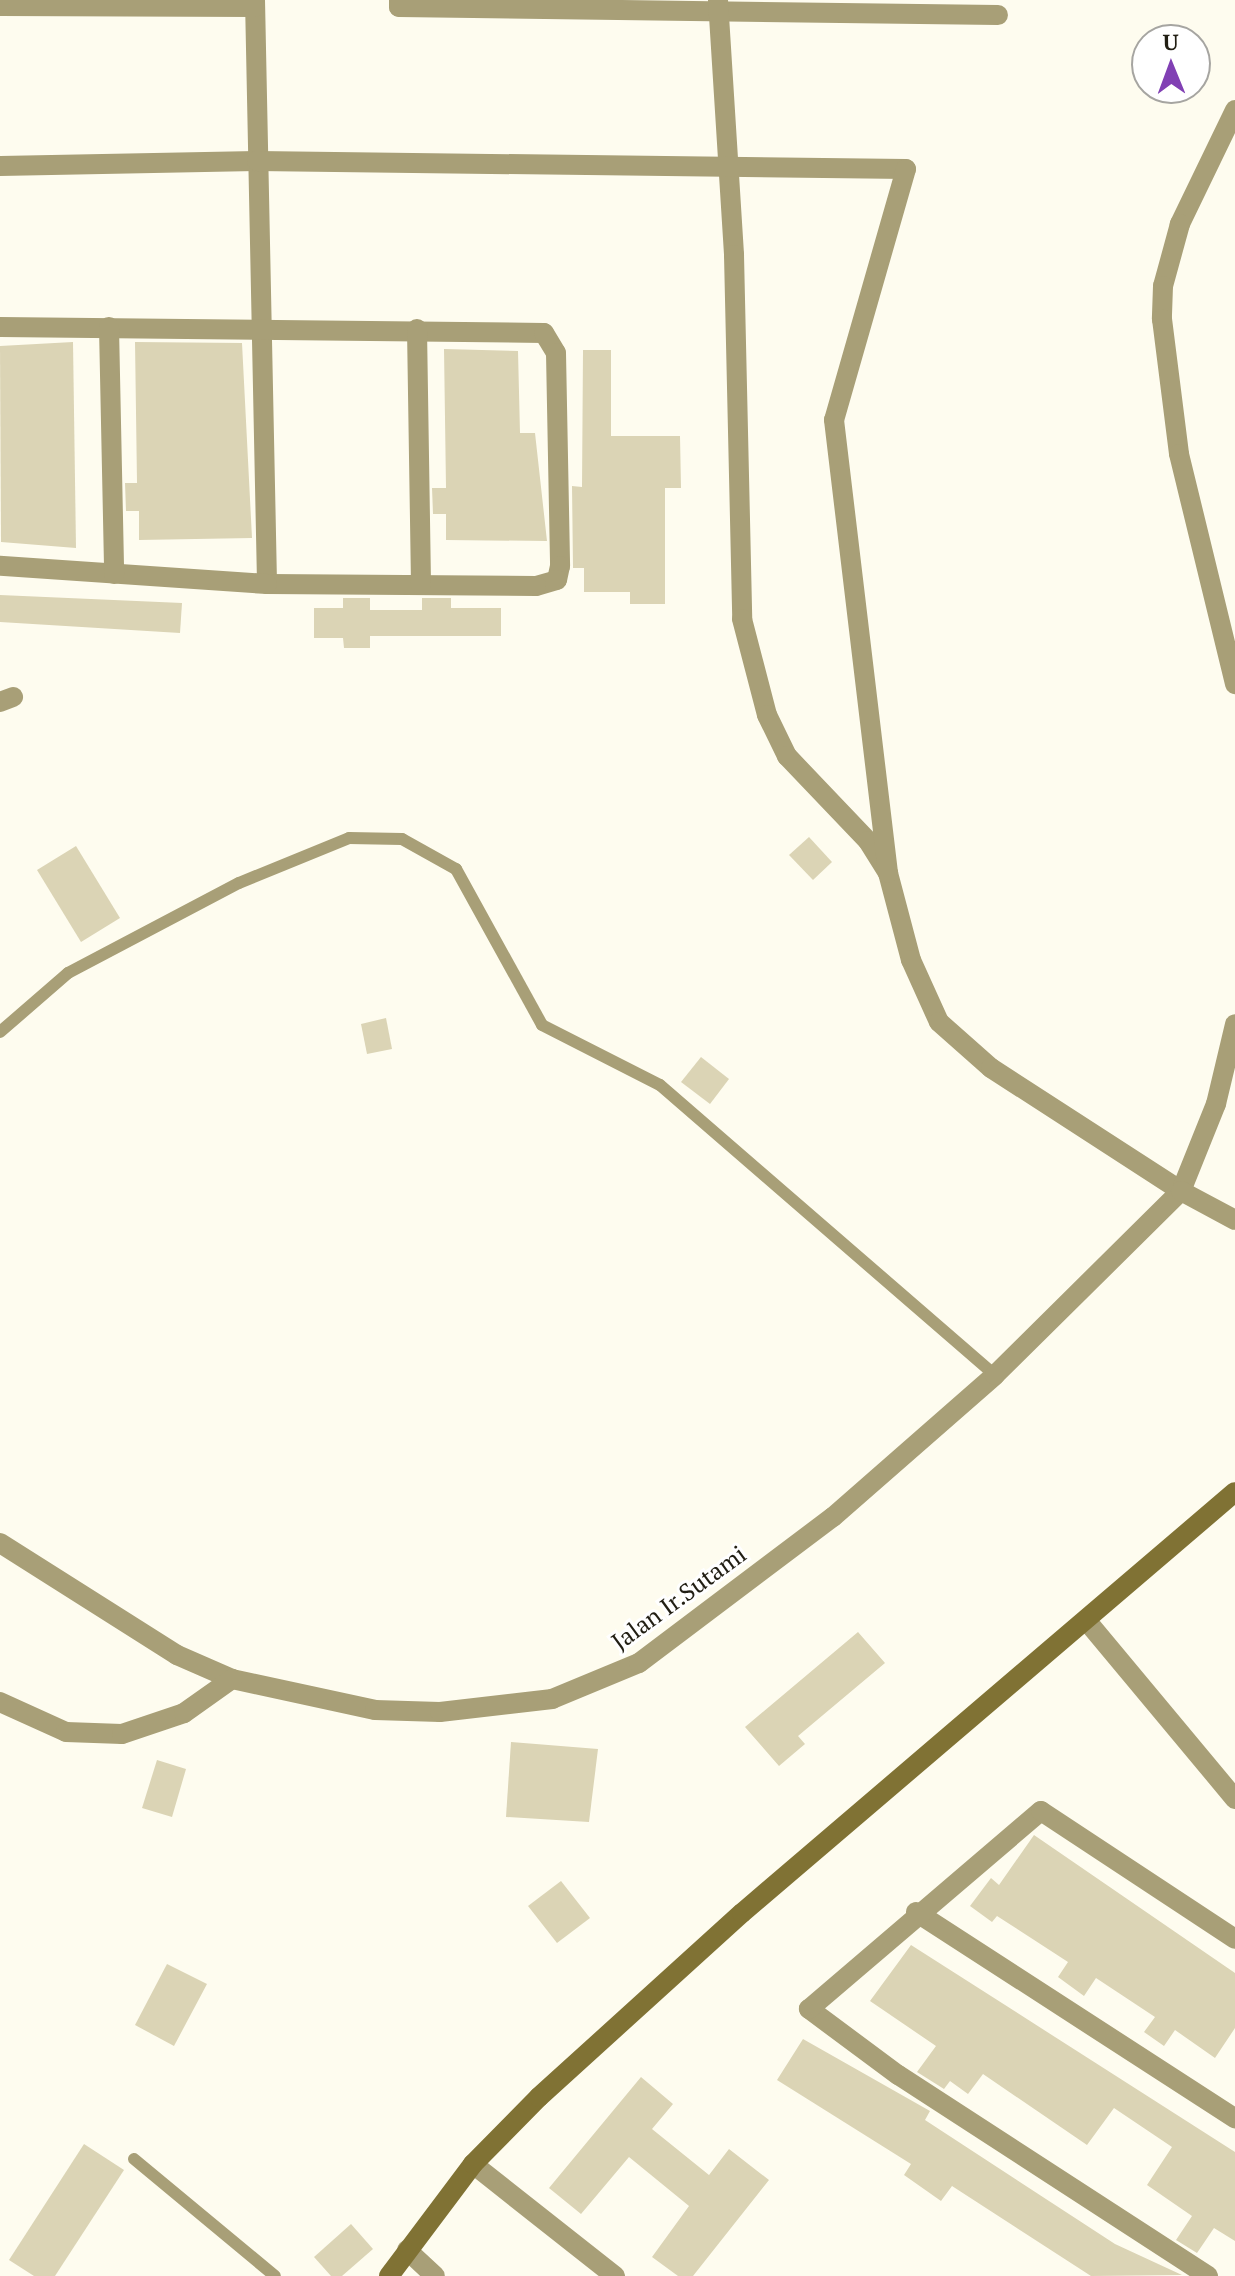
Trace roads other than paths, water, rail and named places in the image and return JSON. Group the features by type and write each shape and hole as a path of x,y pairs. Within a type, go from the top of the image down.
{"street":[{"path":"399,0 399,7 719,7 998,15"},
{"path":"0,6 255,4 267,584"},
{"path":"719,7 729,168 742,619 750,666 787,756 868,841 888,873"},
{"path":"1235,110 1180,224 1163,286 1162,319 1179,454 1235,684"},
{"path":"0,166 257,161 906,169 834,420 888,873 911,960 939,1022 991,1068 1181,1191 1235,1220"},
{"path":"0,327 260,326 537,331 550,337 556,353 559,574 552,584 267,584 0,566"},
{"path":"109,327 114,574"},
{"path":"417,329 421,585"},
{"path":"1181,1191 1216,1104 1235,1024"},
{"name":"Jalan Ir.Sutami","path":"0,1543 177,1655 232,1679 327,1704 427,1712 500,1708 592,1687 639,1663 833,1517 995,1375 1181,1191"},
{"path":"389,2276 473,2164 742,1913 1235,1492"},
{"path":"1086,1620 1235,1799"},
{"path":"0,1702 66,1732 122,1734 174,1717 232,1679"},
{"path":"1208,2276 898,2075 809,2009 916,1912 1041,1811 1235,1939"},
{"path":"916,1912 1235,2118"},
{"path":"473,2164 615,2276"},
{"path":"407,2250 435,2276"}],"lane":[{"path":"0,1032 68,973 239,883 349,838 402,839 456,869 542,1025 660,1085 995,1375"},
{"path":"134,2159 275,2276"}]}
